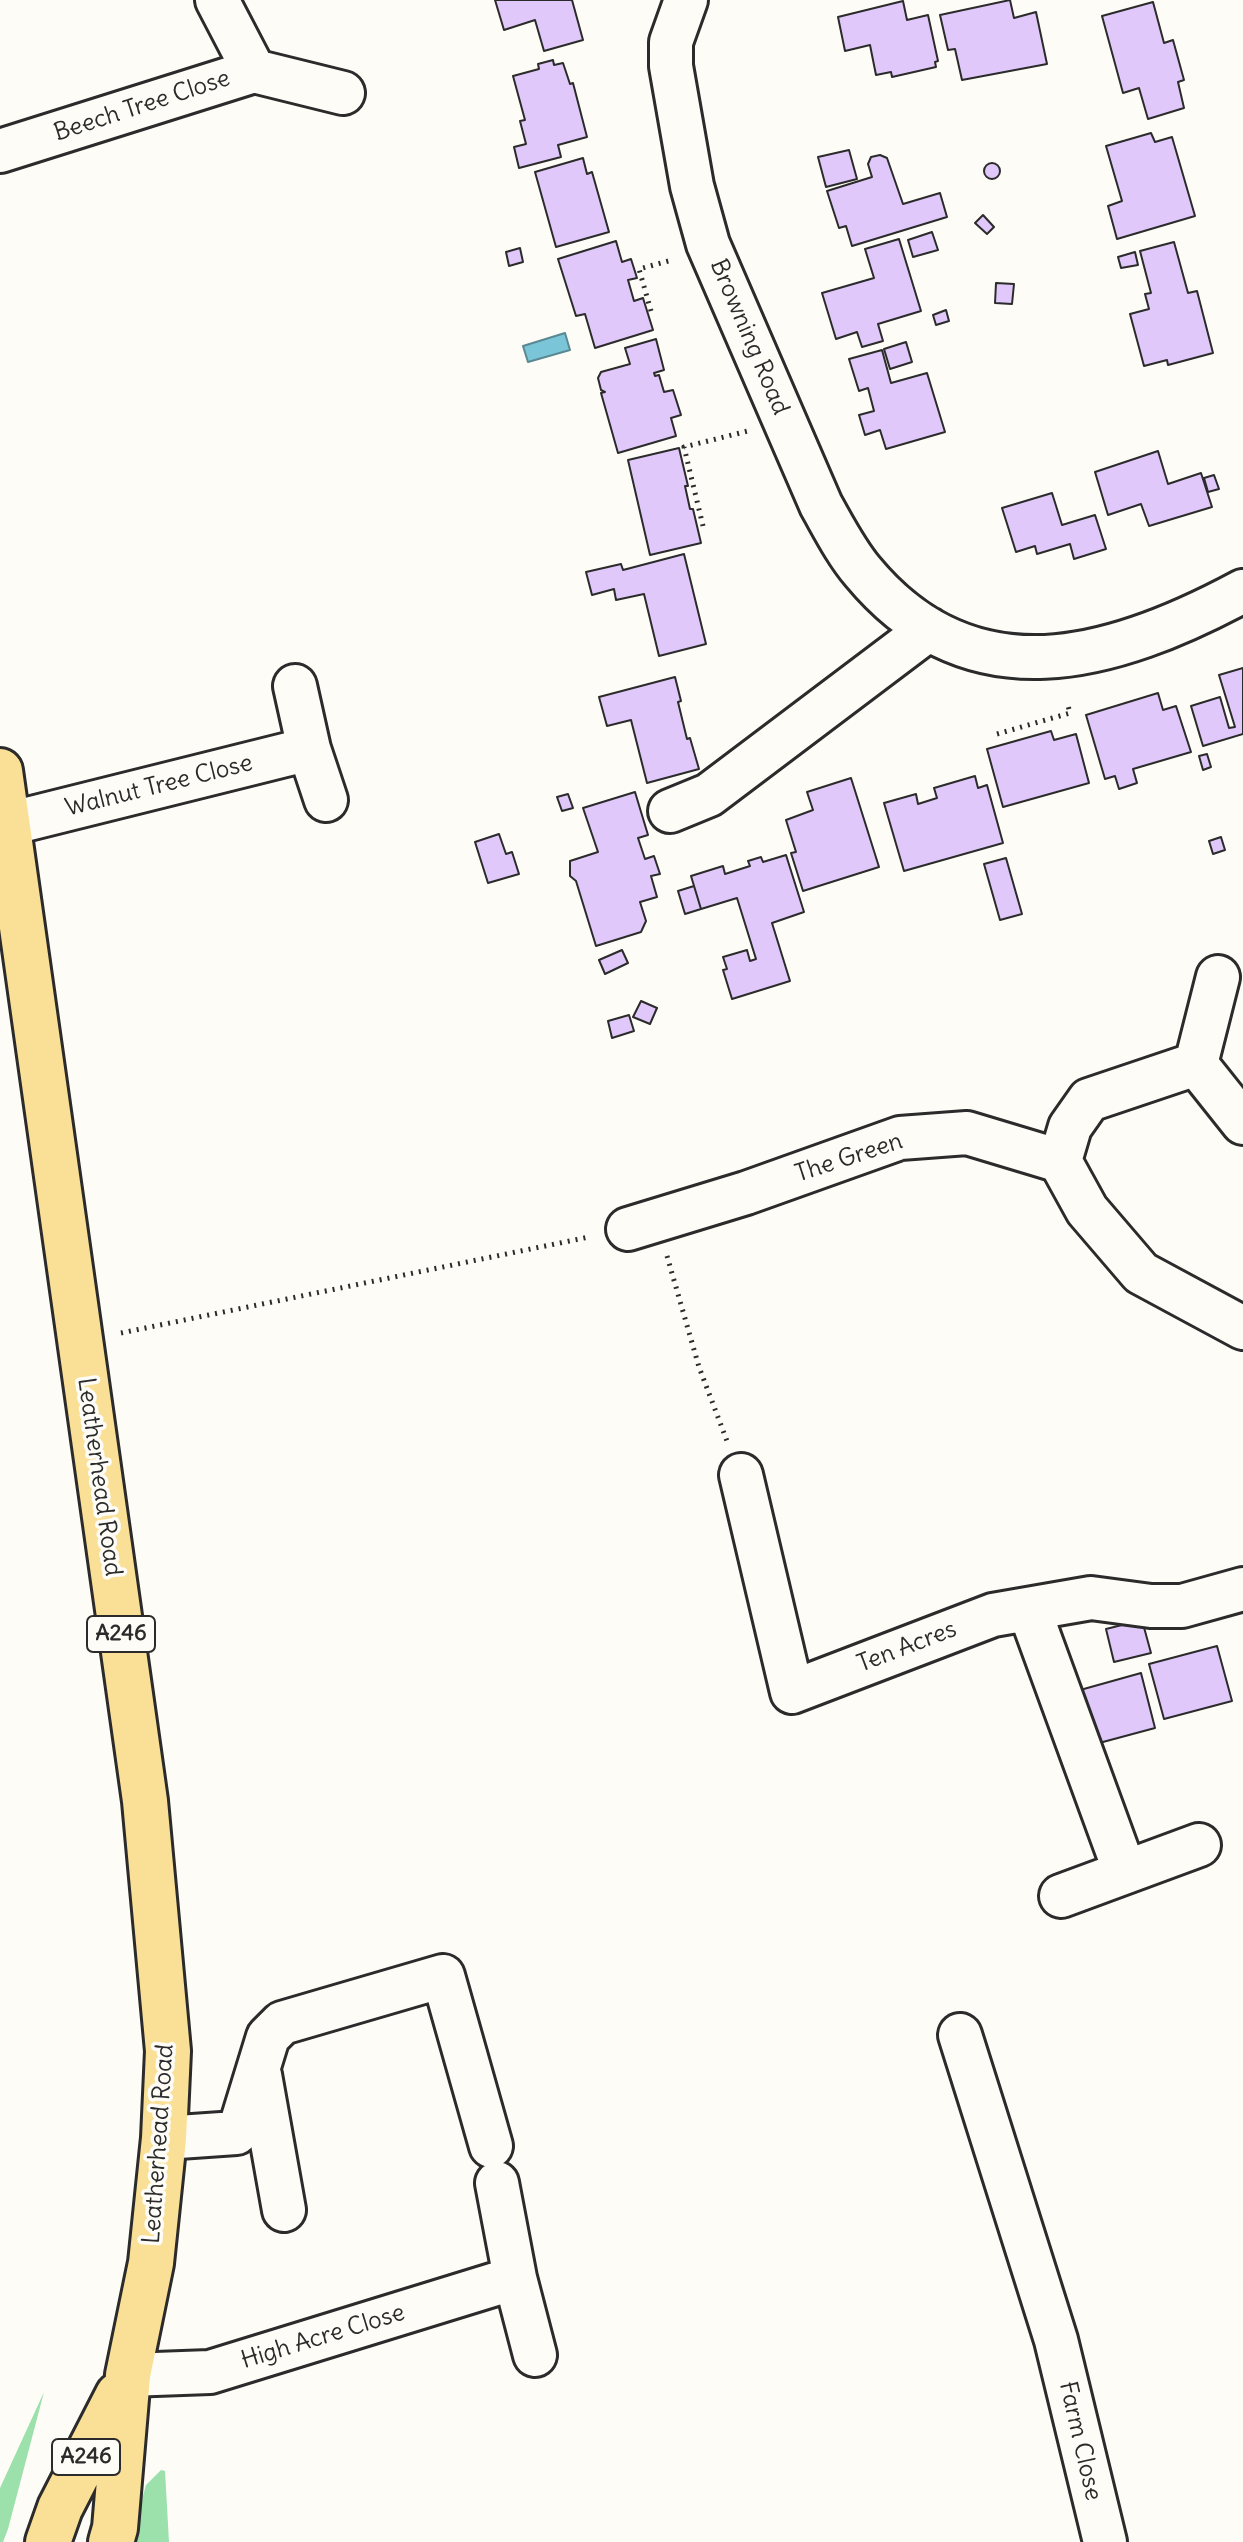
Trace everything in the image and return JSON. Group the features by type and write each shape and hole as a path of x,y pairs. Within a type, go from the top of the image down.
{"main road":[{"name":"Leatherhead Road","path":"0,771 145,1801 168,2051 164,2138 151,2263 128,2375"},
{"name":"A246","path":"48,2542 60,2508 128,2375"},
{"name":"A246","path":"111,2542 115,2528 128,2375"}],"street":[{"name":"Beech Tree Close","path":"0,151 254,71 217,0"},
{"name":"Browning Road","path":"684,1 671,42 671,66 692,186 708,244 821,505 843,545 885,597 929,629 985,653 1028,658 1100,649 1165,629 1243,591"},
{"path":"254,71 343,93"},
{"path":"670,811 709,795 929,629"},
{"path":"295,686 309,749 326,800"},
{"name":"Walnut Tree Close","path":"8,824 309,749"},
{"path":"1196,1064 1218,977"},
{"path":"1196,1064 1243,1123"},
{"path":"1196,1064 1089,1100 1070,1127 1060,1161 1087,1210 1141,1273 1243,1328"},
{"name":"The Green","path":"642,1224 746,1193 900,1138 967,1133 1060,1161"},
{"name":"Ten Acres","path":"741,1475 792,1692 993,1615 1091,1598 1182,1606 1243,1589"},
{"path":"1029,1609 1125,1872"},
{"path":"1061,1896 1199,1845"},
{"path":"164,2138 236,2133 268,2037 282,2023 443,1976 494,2164 515,2278 535,2355"},
{"name":"Farm Close","path":"960,2035 1056,2340 1105,2542"},
{"path":"259,2070 284,2210"},
{"name":"High Acre Close","path":"128,2375 210,2372 515,2278"}],"path":[{"path":"651,311 639,269 673,259"},
{"path":"703,526 684,447 749,430"},
{"path":"997,734 1070,713 1067,702"},
{"path":"81,1343 642,1224 741,1475"}],"green space":[{"path":"44,2392 8,2529 3,2542 0,2542 0,2488"},
{"path":"161,2470 165,2471 169,2542 130,2542 146,2485"}],"water":[{"path":"565,333 570,350 528,362 523,346"}],"building":[{"path":"495,0 572,0 583,40 544,51 535,20 504,30"},
{"path":"1010,0 1014,18 1036,12 1047,64 962,80 955,49 948,50 940,15"},
{"path":"903,1 907,20 928,15 938,61 935,62 936,67 892,77 891,72 876,75 870,45 845,51 838,17"},
{"path":"1153,2 1164,43 1173,40 1184,80 1178,82 1184,108 1148,119 1139,88 1123,93 1102,16"},
{"path":"553,60 554,65 563,63 570,84 573,83 587,137 558,145 561,157 519,168 514,147 526,144 520,121 525,120 513,76 539,69 538,64"},
{"path":"1151,133 1155,142 1172,137 1195,216 1117,239 1108,206 1122,201 1106,146"},
{"path":"849,150 857,179 826,187 818,157"},
{"path":"880,155 887,158 903,204 940,193 947,217 852,246 846,226 839,228 827,191 872,177 868,164 871,157"},
{"path":"583,158 587,174 592,172 609,232 556,247 535,172"},
{"path":"989,163 995,163 1000,171 998,177 989,179 984,174 984,168"},
{"path":"983,215 994,227 987,234 975,223"},
{"path":"932,232 938,250 913,257 908,240"},
{"path":"899,239 921,311 878,324 883,341 862,347 857,332 836,339 822,293 874,278 865,249"},
{"path":"616,241 622,262 631,259 637,278 628,280 634,301 643,298 653,330 595,348 585,314 576,316 558,259"},
{"path":"1174,242 1188,293 1197,291 1213,353 1168,365 1167,360 1144,366 1130,314 1149,309 1145,294 1151,293 1140,251"},
{"path":"520,248 523,262 509,266 506,252"},
{"path":"1135,252 1138,265 1121,268 1118,257"},
{"path":"996,283 1014,284 1012,304 995,303"},
{"path":"946,310 949,321 936,325 933,315"},
{"path":"656,339 664,370 654,373 655,376 659,375 664,392 673,390 681,415 671,418 676,436 618,453 601,393 605,392 601,390 598,378 601,372 630,364 625,348"},
{"path":"906,342 912,362 890,369 884,349"},
{"path":"882,350 891,383 927,373 945,432 886,449 880,430 865,435 859,415 874,411 868,388 859,391 849,359"},
{"path":"679,448 690,509 693,509 701,543 650,555 628,460"},
{"path":"1158,451 1168,484 1201,473 1212,507 1149,526 1141,504 1108,515 1095,472"},
{"path":"1214,475 1219,489 1208,492 1204,478"},
{"path":"1052,493 1062,525 1095,515 1106,549 1074,559 1070,544 1037,554 1035,546 1016,552 1002,508"},
{"path":"684,554 706,644 659,656 644,594 616,600 614,589 592,595 586,572 621,564 623,570"},
{"path":"1243,668 1243,734 1203,746 1191,706 1220,697 1229,728 1235,727 1219,675"},
{"path":"675,677 687,739 690,738 699,769 647,783 631,720 607,726 599,697"},
{"path":"1158,693 1163,710 1176,706 1191,752 1133,769 1137,783 1119,789 1115,776 1105,779 1086,715"},
{"path":"1051,731 1054,740 1076,734 1089,783 1003,807 987,749"},
{"path":"1207,754 1211,767 1203,770 1199,756"},
{"path":"975,776 978,788 987,785 1003,843 904,871 884,803 916,794 918,804 937,798 934,788"},
{"path":"851,778 879,867 803,891 791,853 796,852 786,820 813,810 807,792"},
{"path":"635,792 648,835 638,838 645,859 654,856 660,874 651,876 657,897 640,902 646,921 641,932 596,946 576,881 570,876 570,861 598,852 583,808"},
{"path":"568,794 573,808 562,811 557,797"},
{"path":"499,834 506,854 512,852 519,874 488,883 475,842"},
{"path":"1221,837 1225,850 1213,854 1209,841"},
{"path":"786,855 804,912 772,923 790,981 732,999 723,970 727,969 723,957 747,950 750,961 756,959 737,898 701,909 691,876 723,866 725,874 750,866 748,861 761,857 763,862"},
{"path":"1006,858 1022,914 1000,920 984,864"},
{"path":"694,886 701,909 685,914 678,891"},
{"path":"622,950 628,963 605,974 599,960"},
{"path":"641,1001 657,1008 650,1024 633,1017"},
{"path":"629,1015 634,1031 612,1038 608,1021"},
{"path":"1142,1620 1151,1653 1114,1662 1106,1629"},
{"path":"1217,1646 1232,1701 1164,1719 1149,1664"},
{"path":"1141,1673 1155,1728 1088,1746 1073,1692"}]}
